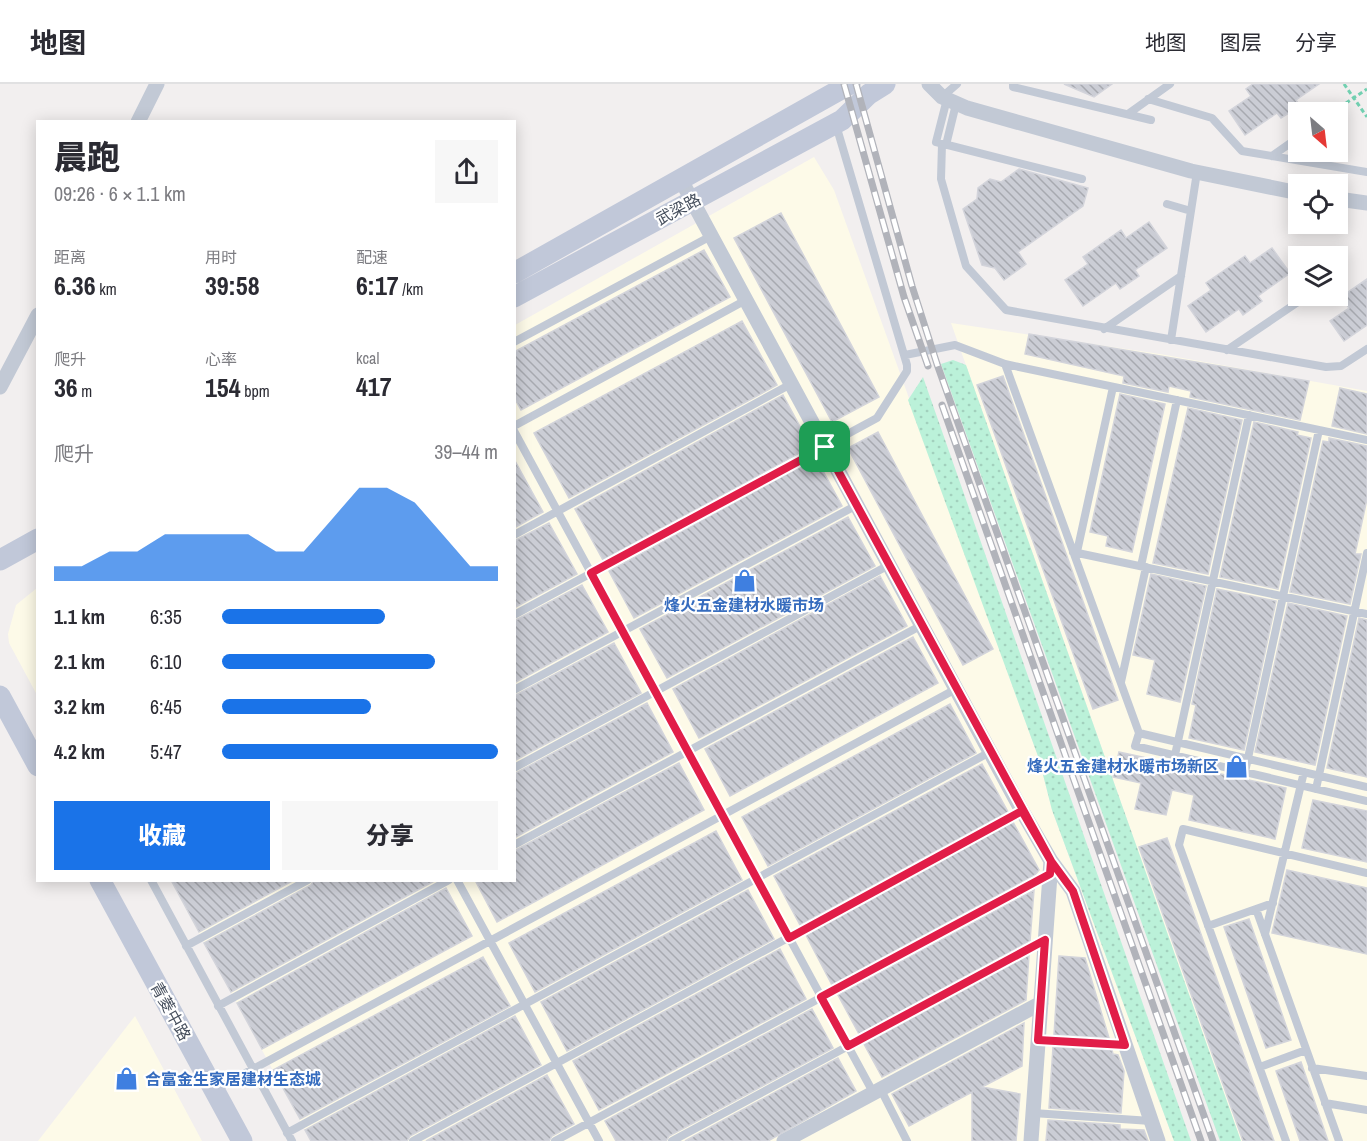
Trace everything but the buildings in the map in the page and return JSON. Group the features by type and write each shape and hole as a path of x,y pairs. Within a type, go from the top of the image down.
{"main road":[{"path":"837,87 839,122"},
{"name":"武梁路","path":"516,272 681,180 837,87"},
{"name":"武梁路","path":"516,296 839,122 874,87"},
{"path":"0,560 36,540"},
{"path":"0,576 36,557"},
{"path":"0,696 36,761"},
{"name":"青菱中路","path":"101,882 242,1141"}],"street":[{"path":"139,120 158,84"},
{"path":"929,84 948,100 1197,172 1288,191"},
{"path":"681,180 1022,811 1050,868 1073,891 1158,1141"},
{"path":"1348,200 1367,203"},
{"path":"0,387 36,319"},
{"path":"1031,1141 1050,868"},
{"path":"784,1141 1041,1004"}],"lane":[{"path":"957,84 948,100 940,179 971,273 1011,313 1334,368 1347,363 1367,349"},
{"path":"1013,84 1013,87 1151,120"},
{"path":"1128,114 1170,84"},
{"path":"1148,99 1212,118 1237,148 1367,172"},
{"path":"516,614 877,418 907,371 905,355 839,122"},
{"path":"944,144 1082,179"},
{"path":"1272,156 1288,145"},
{"path":"1171,340 1197,172"},
{"path":"1167,204 1191,211"},
{"path":"516,341 711,236"},
{"path":"1104,329 1181,276"},
{"path":"516,425 746,300"},
{"path":"1227,350 1292,306"},
{"path":"905,355 955,345 1005,364 1367,440"},
{"path":"1005,364 1139,733 1135,746 1367,801"},
{"path":"516,534 791,384"},
{"path":"1075,552 1113,387"},
{"path":"1121,683 1177,400"},
{"path":"1175,755 1249,415"},
{"path":"1245,772 1319,430"},
{"path":"516,435 848,1046 907,1141"},
{"path":"516,689 857,505"},
{"path":"1075,552 1367,614"},
{"path":"1316,789 1367,553"},
{"path":"516,767 889,565"},
{"path":"516,844 922,625"},
{"path":"215,1090 956,688"},
{"path":"1139,733 1367,787"},
{"path":"287,1133 990,752"},
{"path":"1265,936 1304,772"},
{"path":"413,1141 1022,811"},
{"path":"1286,1141 1179,845 1183,829 1367,873"},
{"path":"555,1141 821,997 1050,868"},
{"path":"186,946 304,882"},
{"path":"218,1006 445,882"},
{"path":"458,882 599,1141"},
{"path":"152,883 291,1141"},
{"path":"1208,926 1273,903"},
{"path":"1256,909 1339,1141"},
{"path":"672,1141 1045,940"},
{"path":"1038,1040 1125,1045"},
{"path":"1260,1067 1306,1050"},
{"path":"1312,1068 1367,1076"},
{"path":"1325,1103 1367,1110"},
{"path":"1033,1113 1151,1121"}],"path":[{"path":"1344,84 1367,117"},
{"path":"1348,102 1367,89"}],"shaded area":[{"name":"烽火五金建材水暖市场","path":"814,157 834,190 1039,759 1052,810 1174,1141 311,1141 172,882 516,882 516,324"},
{"name":"烽火五金建材水暖市场新区","path":"951,323 1160,354 1367,391 1367,1141 1241,1141"},
{"path":"36,589 36,693 9,643 8,634 16,605"},
{"name":"合富金生家居建材生态城","path":"135,1016 202,1141 38,1141"}],"green space":[{"path":"953,360 966,365 1241,1141 1220,1141 941,364"},
{"path":"923,377 1191,1141 1174,1141 1052,810 1039,759 908,400"}],"railway":[{"path":"844,84 904,297 928,366"},
{"path":"856,84 912,286 937,364 1213,1141"},
{"path":"942,405 1201,1141"}],"place":[{"name":"烽火五金建材水暖市场","path":"744,580"},
{"name":"烽火五金建材水暖市场新区","path":"1237,766"},
{"name":"合富金生家居建材生态城","path":"127,1079"}],"route":[{"path":"825,447 591,573 789,938 1022,811 1051,861 1073,891 1125,1045 1038,1040 1045,940 848,1046 821,997 1050,874 1051,861 825,447"}]}
